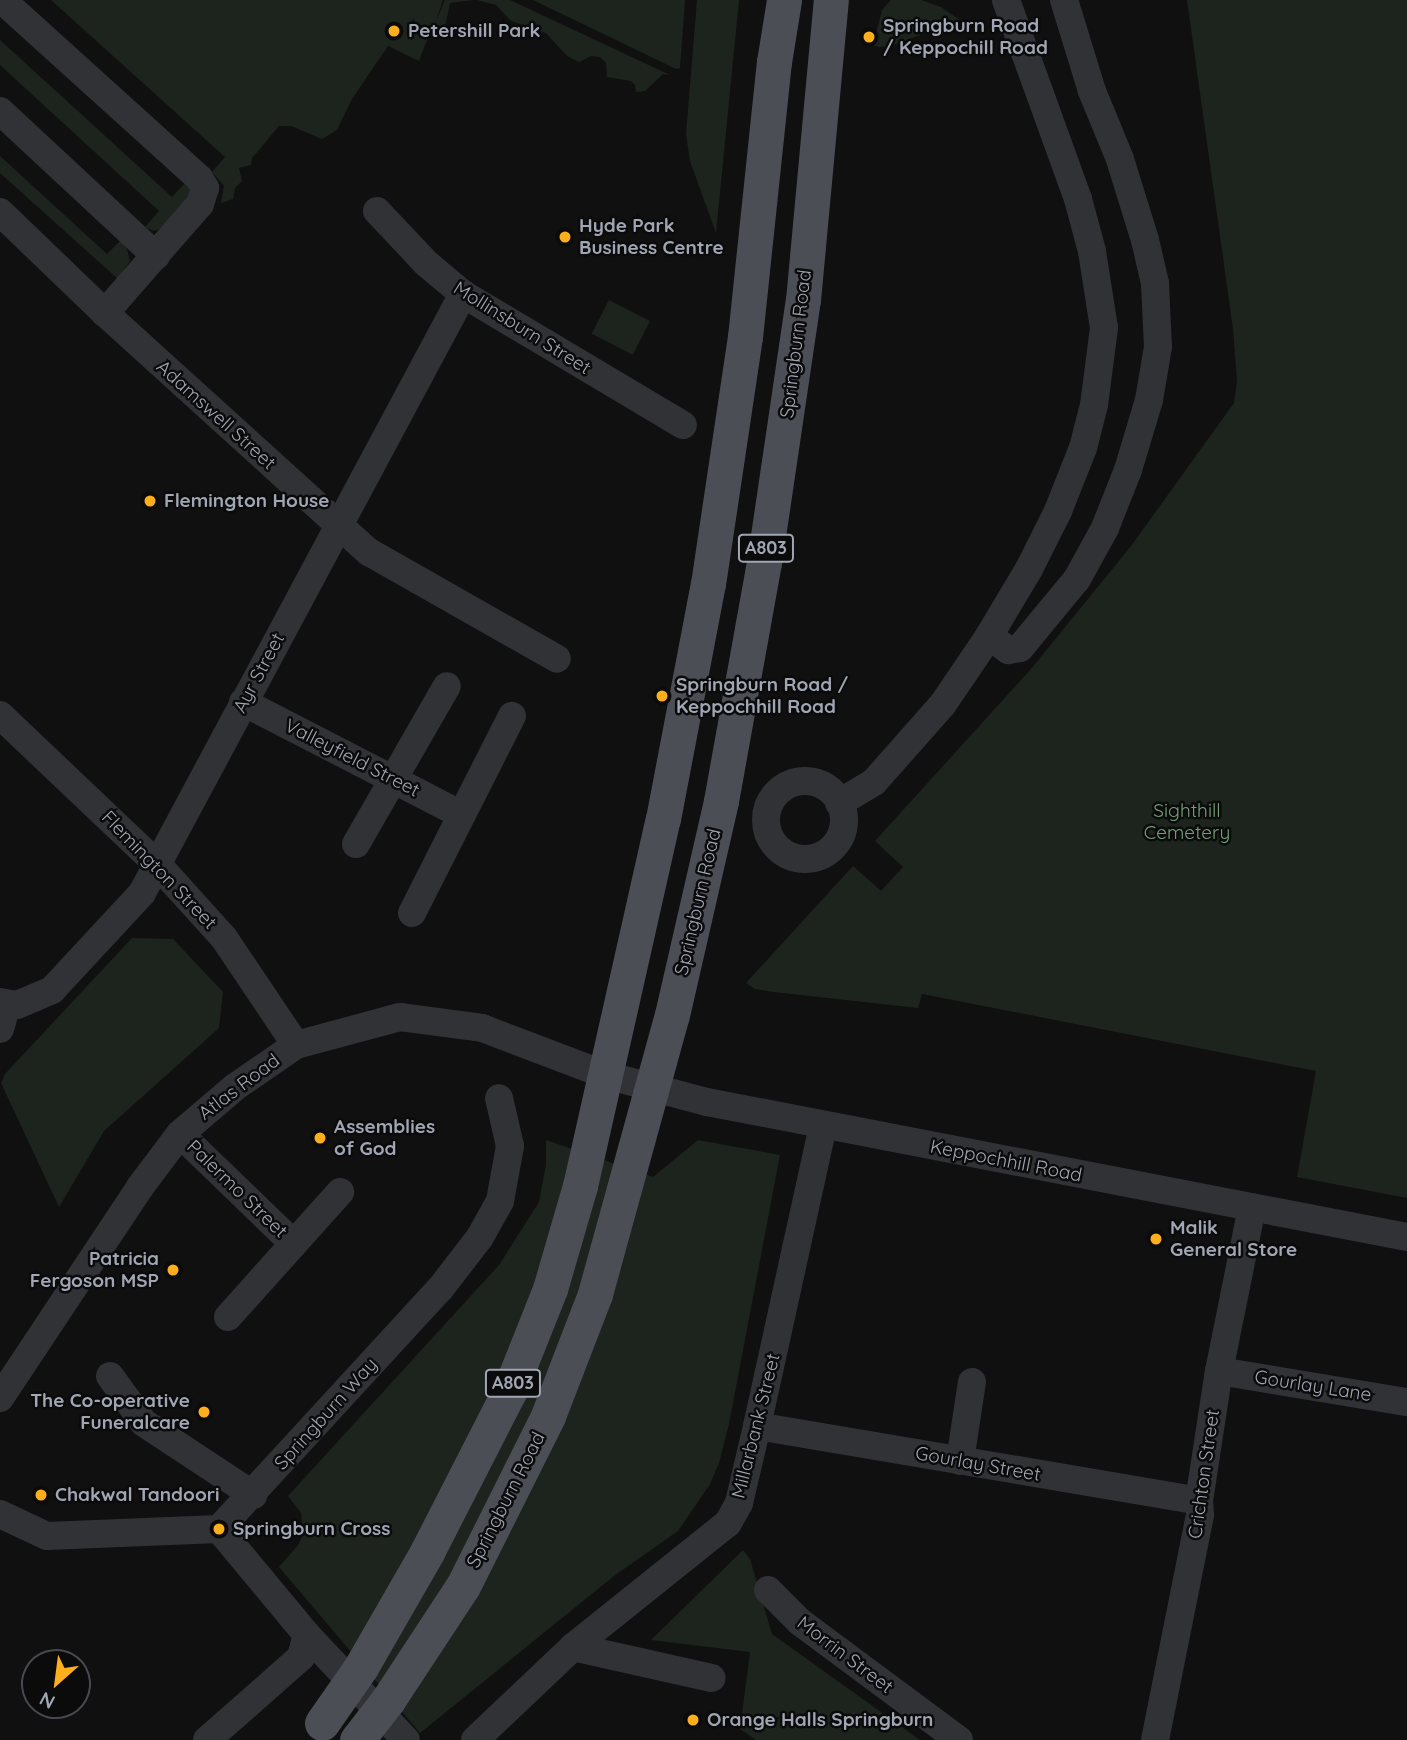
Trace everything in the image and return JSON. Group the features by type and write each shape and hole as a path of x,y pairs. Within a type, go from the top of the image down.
{"main road":[{"name":"A803","path":"315,1731 361,1667 473,1465 528,1348 550,1289 573,1209 663,819 708,584 745,337 784,0"},
{"name":"Springburn Road","path":"357,1740 388,1700 463,1586 548,1416 595,1294 652,1088 721,801 764,563 803,300 831,0"}],"street":[{"path":"2,0 203,182 204,193 200,204 105,313"},
{"path":"839,803 874,782 943,704 989,636 1029,569 1069,487 1089,425 1104,344 1104,311 1082,213 1006,0"},
{"path":"989,636 1007,650 1020,648 1077,579 1105,528 1128,470 1147,409 1158,347 1155,283 1145,240 1120,159 1092,91 1064,0"},
{"path":"0,111 156,256"},
{"name":"Mollinsburn Street","path":"377,211 426,263 463,294 682,425"},
{"name":"Adamswell Street","path":"0,212 105,313 369,552 557,659"},
{"name":"Ayr Street","path":"2,1012 52,990 142,893 463,294"},
{"path":"356,844 447,686"},
{"name":"Valleyfield Street","path":"243,702 462,815"},
{"name":"Flemington Street","path":"0,715 158,865 224,938 296,1045"},
{"path":"412,913 512,716"},
{"name":"Atlas Road","path":"0,1398 140,1187 180,1134 235,1087 296,1045 400,1017 482,1028 606,1075"},
{"name":"Keppochhill Road","path":"606,1075 652,1088 823,1125 1407,1237"},
{"name":"Springburn Way","path":"219,1529 440,1289 480,1237 500,1201 510,1146 499,1098"},
{"name":"Millarbank Street","path":"475,1740 573,1647 728,1523 739,1503 823,1125"},
{"name":"Palermo Street","path":"180,1134 294,1244"},
{"name":"Palermo Street","path":"228,1317 340,1192"},
{"name":"Crichton Street","path":"1155,1740 1200,1515 1199,1501 1219,1371 1252,1207"},
{"name":"Gourlay Lane","path":"1219,1371 1407,1402"},
{"path":"110,1376 144,1423 253,1495"},
{"path":"960,1461 972,1382"},
{"name":"Gourlay Street","path":"757,1426 1199,1501"},
{"path":"0,1514 47,1536 219,1529 307,1635 406,1740"},
{"name":"Morrin Street","path":"768,1590 800,1622 959,1740"},
{"path":"207,1740 301,1657 307,1635"},
{"path":"573,1647 712,1678"}],"green space":[{"path":"51,0 443,0 435,24 445,0 473,0 450,3 444,31 430,32 419,61 388,46 352,99 337,130 322,139 291,126 279,126 252,158 251,165 239,168 242,181 235,188 233,199 221,203 224,186 212,172 225,157"},
{"path":"477,0 510,0 670,75 663,74 645,91 636,92 631,81 607,77 606,63 600,57 591,56 579,62 567,56 546,33 511,21 496,5"},
{"path":"533,0 685,0 680,68 676,69"},
{"path":"697,0 739,0 716,233 690,161 686,134"},
{"path":"891,0 921,0 941,7 960,20 891,46 879,47 873,45 882,10"},
{"name":"Sighthill Cemetery","path":"1187,0 1407,0 1407,1198 1297,1177 1316,1071 922,994 918,1008 774,992 755,989 746,983 853,866 881,891 903,867 875,841 1031,669 1131,546 1234,403 1237,381 1233,329"},
{"path":"0,40 172,197 186,182 189,185 190,195 163,228 154,231 145,227 159,211 0,65"},
{"path":"0,156 107,254 121,240 126,245 130,261 118,279 0,173"},
{"path":"609,300 650,321 633,355 592,334"},
{"path":"132,938 173,939 223,992 219,1028 104,1131 59,1207 1,1083 5,1074"},
{"path":"546,1140 653,1177 698,1140 780,1155 729,1424 719,1463 710,1484 678,1531 614,1576 420,1733 279,1567 299,1544 303,1533 301,1513 288,1496 499,1265 539,1202 546,1165"},
{"path":"743,1550 750,1559 772,1634 920,1740 756,1740 740,1729 750,1652 651,1640"}],"place":[{"name":"Petershill Park","path":"394,31"},
{"name":"Springburn Road / Keppochill Road","path":"869,37"},
{"name":"Hyde Park Business Centre","path":"565,237"},
{"name":"Flemington House","path":"150,501"},
{"name":"Springburn Road / Keppochhill Road","path":"662,696"},
{"name":"Assemblies of God","path":"320,1138"},
{"name":"Malik General Store","path":"1156,1239"},
{"name":"Patricia Fergoson MSP","path":"173,1270"},
{"name":"The Co-operative Funeralcare","path":"204,1412"},
{"name":"Chakwal Tandoori","path":"41,1495"},
{"name":"Springburn Cross","path":"219,1529"},
{"name":"Orange Halls Springburn","path":"693,1720"}]}
